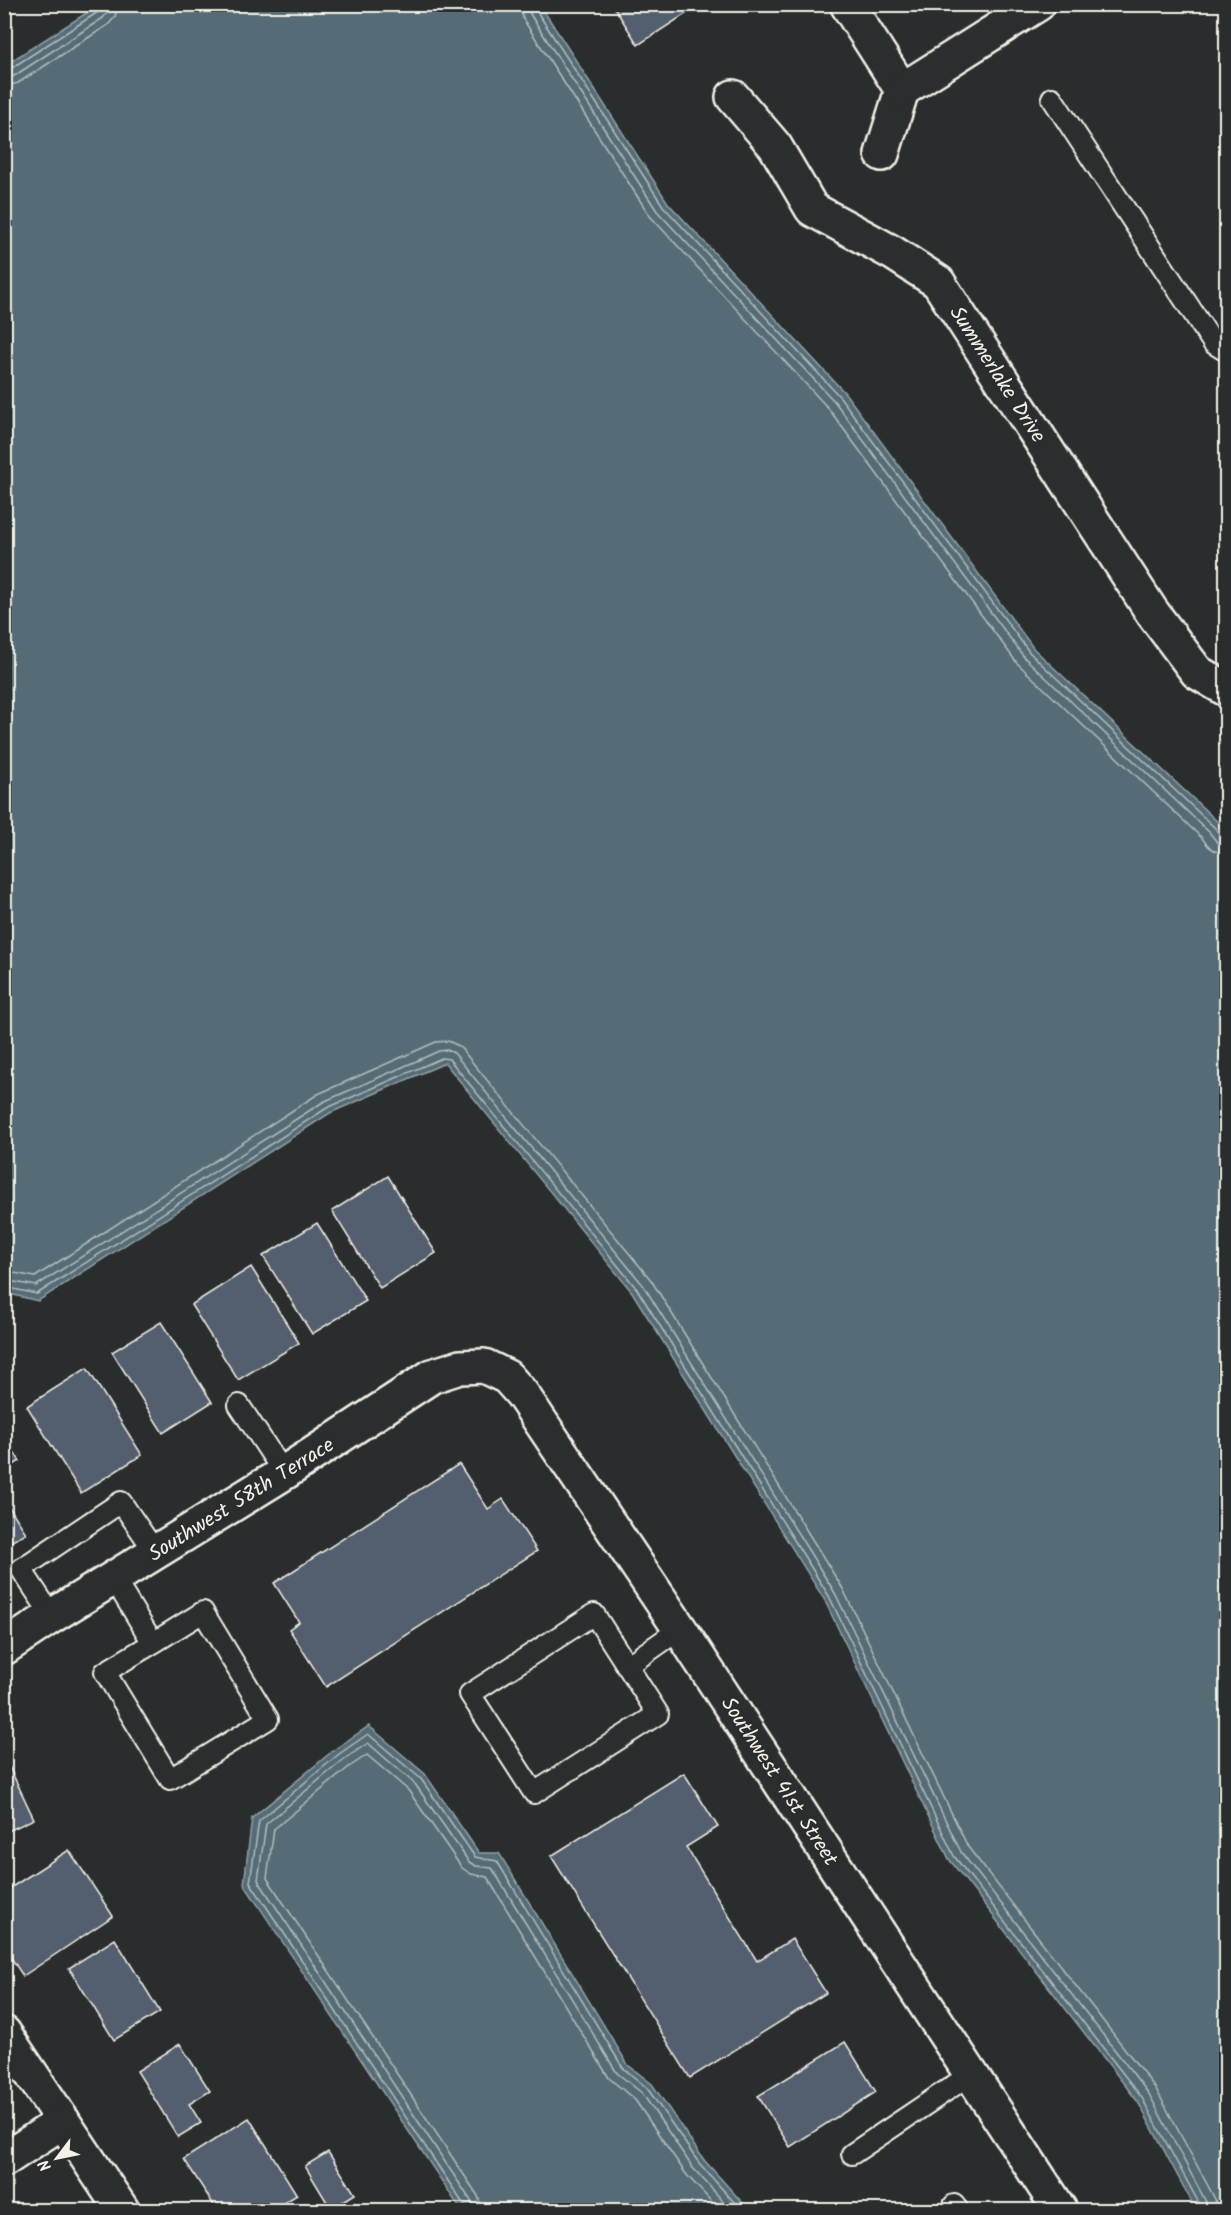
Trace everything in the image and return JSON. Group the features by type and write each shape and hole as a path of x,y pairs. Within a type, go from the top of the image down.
{"street":[{"path":"847,4 902,90"},
{"path":"882,154 902,90 1038,4"},
{"name":"Summerlake Drive","path":"733,98 775,146 812,209 893,253 938,282 1152,612 1197,672 1227,689"},
{"name":"Southwest 58th Terrace","path":"4,1648 284,1473 432,1376 460,1367 484,1366"},
{"name":"Southwest 41st Street","path":"484,1366 507,1377 522,1394 680,1629 971,2074 1056,2209"},
{"path":"4,2033 122,2211"},
{"path":"4,2160 63,2121"}],"lane":[{"path":"1052,98 1213,343 1227,351"},
{"path":"239,1405 284,1473"},
{"path":"52,1616 21,1569 121,1502 156,1553"},
{"path":"114,1579 153,1643"},
{"path":"203,1612 268,1719 170,1779 105,1672 153,1643 203,1612"},
{"path":"594,1614 627,1666 658,1714 534,1793 470,1694 594,1614"},
{"path":"627,1666 680,1629"},
{"path":"852,2154 971,2074"}],"water":[{"path":"99,5 540,5 668,203 845,393 1034,649 1220,824 1226,834 1226,2210 1196,2210 1138,2102 949,1859 824,1599 632,1292 445,1063 330,1113 38,1301 5,1293 5,65"},
{"path":"369,1726 425,1774 479,1853 499,1853 628,2065 652,2084 704,2160 749,2210 461,2210 244,1884 252,1818 335,1749"}],"building":[{"path":"612,4 701,4 638,45"},
{"path":"388,1176 436,1253 380,1288 332,1211"},
{"path":"317,1223 366,1301 312,1334 263,1256"},
{"path":"251,1267 299,1343 238,1380 191,1305"},
{"path":"161,1322 212,1402 163,1433 112,1352"},
{"path":"87,1368 142,1455 81,1493 27,1406"},
{"path":"4,1437 20,1461 4,1471"},
{"path":"459,1464 488,1509 503,1499 537,1551 326,1687 289,1629 299,1622 274,1583"},
{"path":"4,1499 26,1533 4,1546"},
{"path":"4,1756 34,1819 4,1833"},
{"path":"684,1773 718,1827 686,1847 757,1961 792,1939 826,1993 690,2078 551,1856"},
{"path":"69,1850 113,1916 23,1976 4,1947 4,1892"},
{"path":"115,1939 160,2012 114,2040 69,1968"},
{"path":"845,2042 876,2092 790,2147 758,2096"},
{"path":"180,2044 210,2091 189,2104 201,2123 178,2137 137,2071"},
{"path":"249,2118 297,2195 272,2210 217,2210 184,2159"},
{"path":"328,2152 355,2194 331,2209 305,2166"}]}
